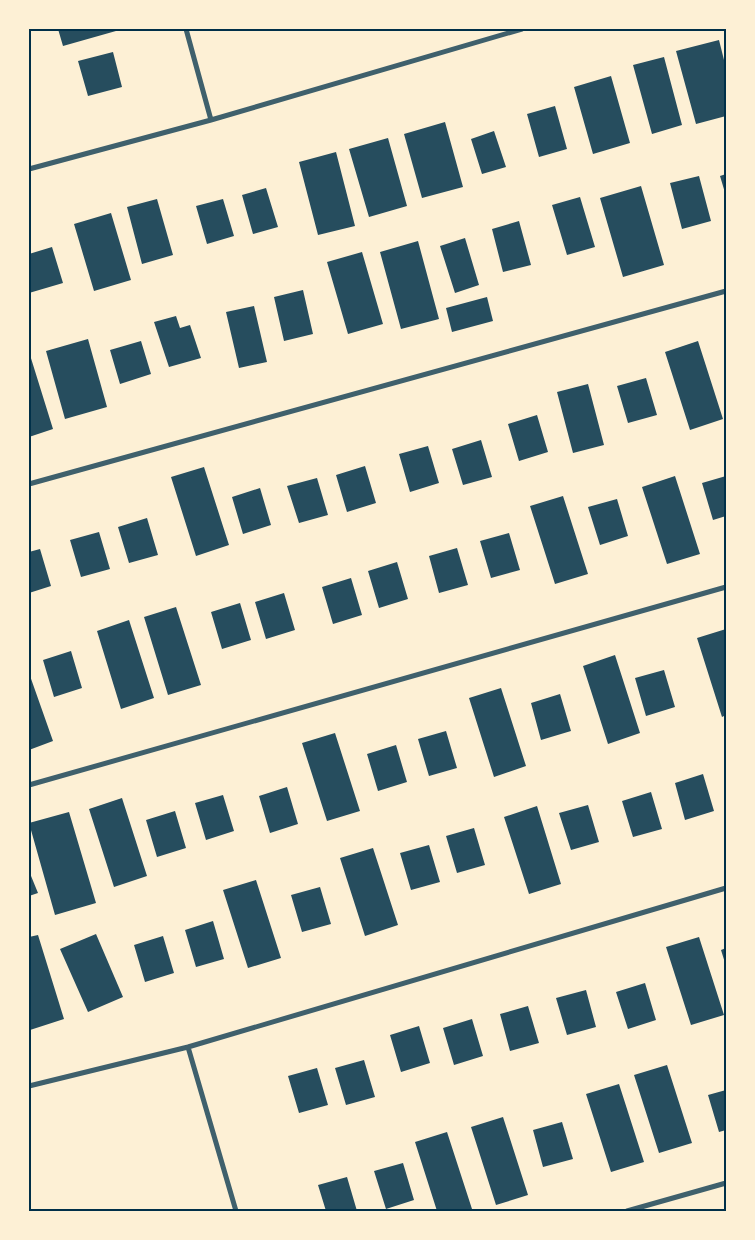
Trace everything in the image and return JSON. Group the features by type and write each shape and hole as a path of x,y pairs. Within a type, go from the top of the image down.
{"street":[{"path":"186,29 211,120"},
{"path":"29,169 211,120 522,29"},
{"path":"29,484 726,291"},
{"path":"29,784 726,586"},
{"path":"29,1086 188,1047 726,888"},
{"path":"188,1047 236,1211"},
{"path":"627,1211 726,1183"}],"building":[{"path":"58,29 123,29 63,46"},
{"path":"719,40 726,68 726,116 696,124 676,51"},
{"path":"113,52 122,87 88,96 78,61"},
{"path":"664,57 682,125 652,134 633,65"},
{"path":"611,76 630,143 593,154 574,87"},
{"path":"555,106 567,149 539,157 527,114"},
{"path":"445,122 463,187 422,198 404,134"},
{"path":"494,131 506,167 482,174 471,139"},
{"path":"388,138 407,206 369,217 349,149"},
{"path":"336,152 355,226 318,235 299,162"},
{"path":"726,174 726,196 720,176"},
{"path":"699,176 711,221 682,229 670,183"},
{"path":"641,186 664,265 623,277 600,198"},
{"path":"266,188 278,227 253,234 242,195"},
{"path":"580,197 595,247 567,255 552,205"},
{"path":"157,199 173,255 142,264 127,207"},
{"path":"223,199 234,236 207,244 196,206"},
{"path":"111,213 131,280 94,291 74,224"},
{"path":"519,221 531,265 503,272 492,229"},
{"path":"465,238 479,285 455,293 440,246"},
{"path":"418,241 439,319 401,329 380,252"},
{"path":"52,247 63,283 29,293 29,254"},
{"path":"362,252 383,324 348,334 327,262"},
{"path":"303,290 313,334 284,341 274,297"},
{"path":"487,297 493,321 452,332 446,308"},
{"path":"254,306 267,362 239,368 226,312"},
{"path":"176,316 180,328 190,325 201,358 169,367 154,322"},
{"path":"88,339 107,407 65,419 46,351"},
{"path":"141,341 151,374 120,384 110,350"},
{"path":"698,341 723,419 690,430 665,352"},
{"path":"29,356 53,429 29,437"},
{"path":"646,378 657,415 628,423 617,386"},
{"path":"588,384 604,445 573,453 557,392"},
{"path":"537,415 548,452 519,461 508,424"},
{"path":"481,440 492,477 463,485 452,449"},
{"path":"428,446 439,483 410,492 399,454"},
{"path":"365,466 376,503 347,512 336,475"},
{"path":"204,467 229,545 196,556 171,477"},
{"path":"675,476 700,554 667,564 642,487"},
{"path":"726,476 726,516 713,520 702,483"},
{"path":"317,478 328,515 299,523 287,486"},
{"path":"260,488 271,525 243,534 232,497"},
{"path":"563,496 588,574 555,584 530,506"},
{"path":"617,499 628,536 600,545 588,507"},
{"path":"147,518 158,555 129,563 118,527"},
{"path":"99,532 110,569 81,577 70,540"},
{"path":"509,533 520,570 491,578 480,541"},
{"path":"457,548 468,585 439,593 429,556"},
{"path":"40,549 51,586 29,593 29,552"},
{"path":"397,562 408,599 379,608 368,571"},
{"path":"351,578 362,615 333,624 322,587"},
{"path":"284,593 295,630 266,639 255,602"},
{"path":"240,603 251,640 222,649 211,612"},
{"path":"176,607 201,685 168,695 144,617"},
{"path":"129,620 154,698 121,709 97,631"},
{"path":"726,629 726,715 722,717 697,638"},
{"path":"71,651 82,688 54,697 43,660"},
{"path":"615,655 640,733 608,744 583,666"},
{"path":"664,670 675,707 646,716 635,678"},
{"path":"29,673 53,741 29,750"},
{"path":"501,688 526,766 494,777 469,698"},
{"path":"560,694 571,731 541,740 531,703"},
{"path":"446,731 457,768 429,776 418,739"},
{"path":"335,733 360,811 327,821 302,743"},
{"path":"396,745 407,782 378,791 367,754"},
{"path":"703,774 714,811 685,820 675,783"},
{"path":"287,787 298,824 270,833 259,796"},
{"path":"651,792 662,829 633,837 622,801"},
{"path":"223,795 234,831 206,840 195,803"},
{"path":"122,798 147,876 114,887 89,809"},
{"path":"588,805 599,842 571,850 559,813"},
{"path":"537,806 561,884 529,894 504,817"},
{"path":"175,811 186,848 157,857 146,820"},
{"path":"69,812 96,903 55,915 29,823"},
{"path":"474,828 485,865 457,873 446,836"},
{"path":"429,845 440,882 411,890 400,853"},
{"path":"373,848 398,925 365,936 340,858"},
{"path":"29,871 38,893 29,896"},
{"path":"256,880 281,958 248,968 223,890"},
{"path":"320,887 331,924 302,932 291,895"},
{"path":"213,921 224,959 196,967 185,930"},
{"path":"96,934 123,997 88,1012 60,949"},
{"path":"38,935 64,1019 30,1030 29,937"},
{"path":"163,936 174,973 145,982 134,945"},
{"path":"699,937 724,1015 691,1025 666,947"},
{"path":"726,948 726,966 721,950"},
{"path":"645,983 656,1020 628,1029 616,992"},
{"path":"586,990 596,1027 567,1035 556,998"},
{"path":"528,1006 539,1043 510,1051 500,1014"},
{"path":"472,1019 483,1056 454,1065 443,1028"},
{"path":"419,1026 430,1063 401,1072 390,1035"},
{"path":"364,1060 375,1097 346,1105 335,1068"},
{"path":"667,1065 692,1143 659,1153 634,1075"},
{"path":"317,1068 328,1105 299,1113 288,1076"},
{"path":"619,1084 644,1162 611,1172 586,1094"},
{"path":"726,1090 726,1130 719,1132 708,1095"},
{"path":"503,1117 528,1195 496,1205 471,1127"},
{"path":"562,1122 573,1159 543,1167 533,1130"},
{"path":"447,1132 472,1209 466,1211 437,1211 415,1142"},
{"path":"403,1163 414,1200 386,1209 374,1171"},
{"path":"347,1177 357,1211 326,1211 318,1185"}]}
